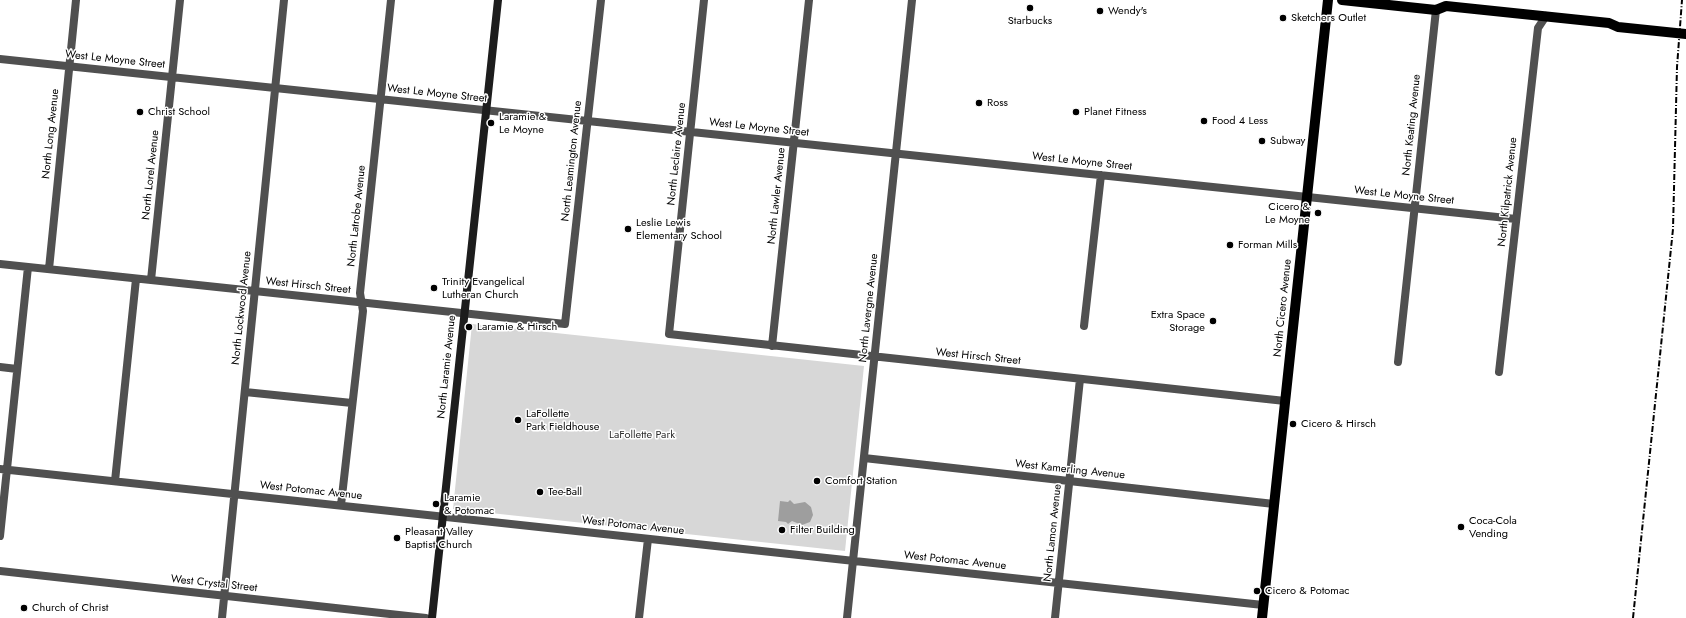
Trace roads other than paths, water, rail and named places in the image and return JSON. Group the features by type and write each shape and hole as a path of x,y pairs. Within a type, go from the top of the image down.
{"main road":[{"name":"North Cicero Avenue","path":"1262,618 1328,0"},
{"path":"1342,0 1445,4 1609,23 1618,27 1686,34"},
{"path":"1609,23 1619,20 1686,27"}],"street":[{"name":"North Long Avenue","path":"49,269 76,0"},
{"name":"North Lorel Avenue","path":"151,280 180,0"},
{"name":"North Lockwood Avenue","path":"222,618 284,0"},
{"name":"North Latrobe Avenue","path":"341,505 363,311 360,293 391,0"},
{"name":"North Laramie Avenue","path":"432,618 485,110 498,0"},
{"name":"North Leamington Avenue","path":"565,324 601,0"},
{"name":"North Leclaire Avenue","path":"669,334 704,0"},
{"name":"North Lawler Avenue","path":"772,346 809,0"},
{"name":"North Lavergne Avenue","path":"847,618 912,0"},
{"name":"North Keating Avenue","path":"1398,362 1414,208 1445,4"},
{"name":"North Kilpatrick Avenue","path":"1499,372 1538,30 1546,16"},
{"name":"West Le Moyne Street","path":"0,59 1516,219"},
{"path":"1084,326 1101,175"},
{"name":"West Hirsch Street","path":"0,264 565,324"},
{"path":"0,536 3,470 17,369 28,267"},
{"path":"115,481 136,278"},
{"name":"West Hirsch Street","path":"669,334 1285,401"},
{"path":"0,367 17,369"},
{"name":"North Lamon Avenue","path":"1055,618 1080,379"},
{"path":"245,392 352,403"},
{"name":"West Kamerling Avenue","path":"864,458 1274,504"},
{"name":"West Potomac Avenue","path":"3,470 443,515 648,539 1263,605"},
{"path":"639,618 648,539"},
{"name":"West Crystal Street","path":"0,571 426,618"}],"railway":[{"path":"1633,618 1673,229 1677,67 1682,0"}],"place":[{"name":"Starbucks","path":"1030,8"},
{"name":"Wendy's","path":"1100,11"},
{"name":"Sketchers Outlet","path":"1283,18"},
{"name":"Ross","path":"979,103"},
{"name":"Christ School","path":"140,112"},
{"name":"Planet Fitness","path":"1076,112"},
{"name":"Food 4 Less","path":"1204,121"},
{"name":"Laramie & Le Moyne","path":"491,123"},
{"name":"Subway","path":"1262,141"},
{"name":"Cicero & Le Moyne","path":"1318,213"},
{"name":"Leslie Lewis Elementary School","path":"628,229"},
{"name":"Forman Mills","path":"1230,245"},
{"name":"Trinity Evangelical Lutheran Church","path":"434,288"},
{"name":"Extra Space Storage","path":"1213,321"},
{"name":"Laramie & Hirsch","path":"469,327"},
{"name":"LaFollette Park Fieldhouse","path":"518,420"},
{"name":"Cicero & Hirsch","path":"1293,424"},
{"name":"Comfort Station","path":"817,481"},
{"name":"Tee-Ball","path":"540,492"},
{"name":"Laramie & Potomac","path":"436,504"},
{"name":"Coca-Cola Vending","path":"1461,527"},
{"name":"Filter Building","path":"782,530"},
{"name":"Pleasant Valley Baptist Church","path":"397,538"},
{"name":"Cicero & Potomac","path":"1257,591"},
{"name":"Church of Christ","path":"24,608"}],"park label":[{"name":"LaFollette Park","path":"642,435"}]}
